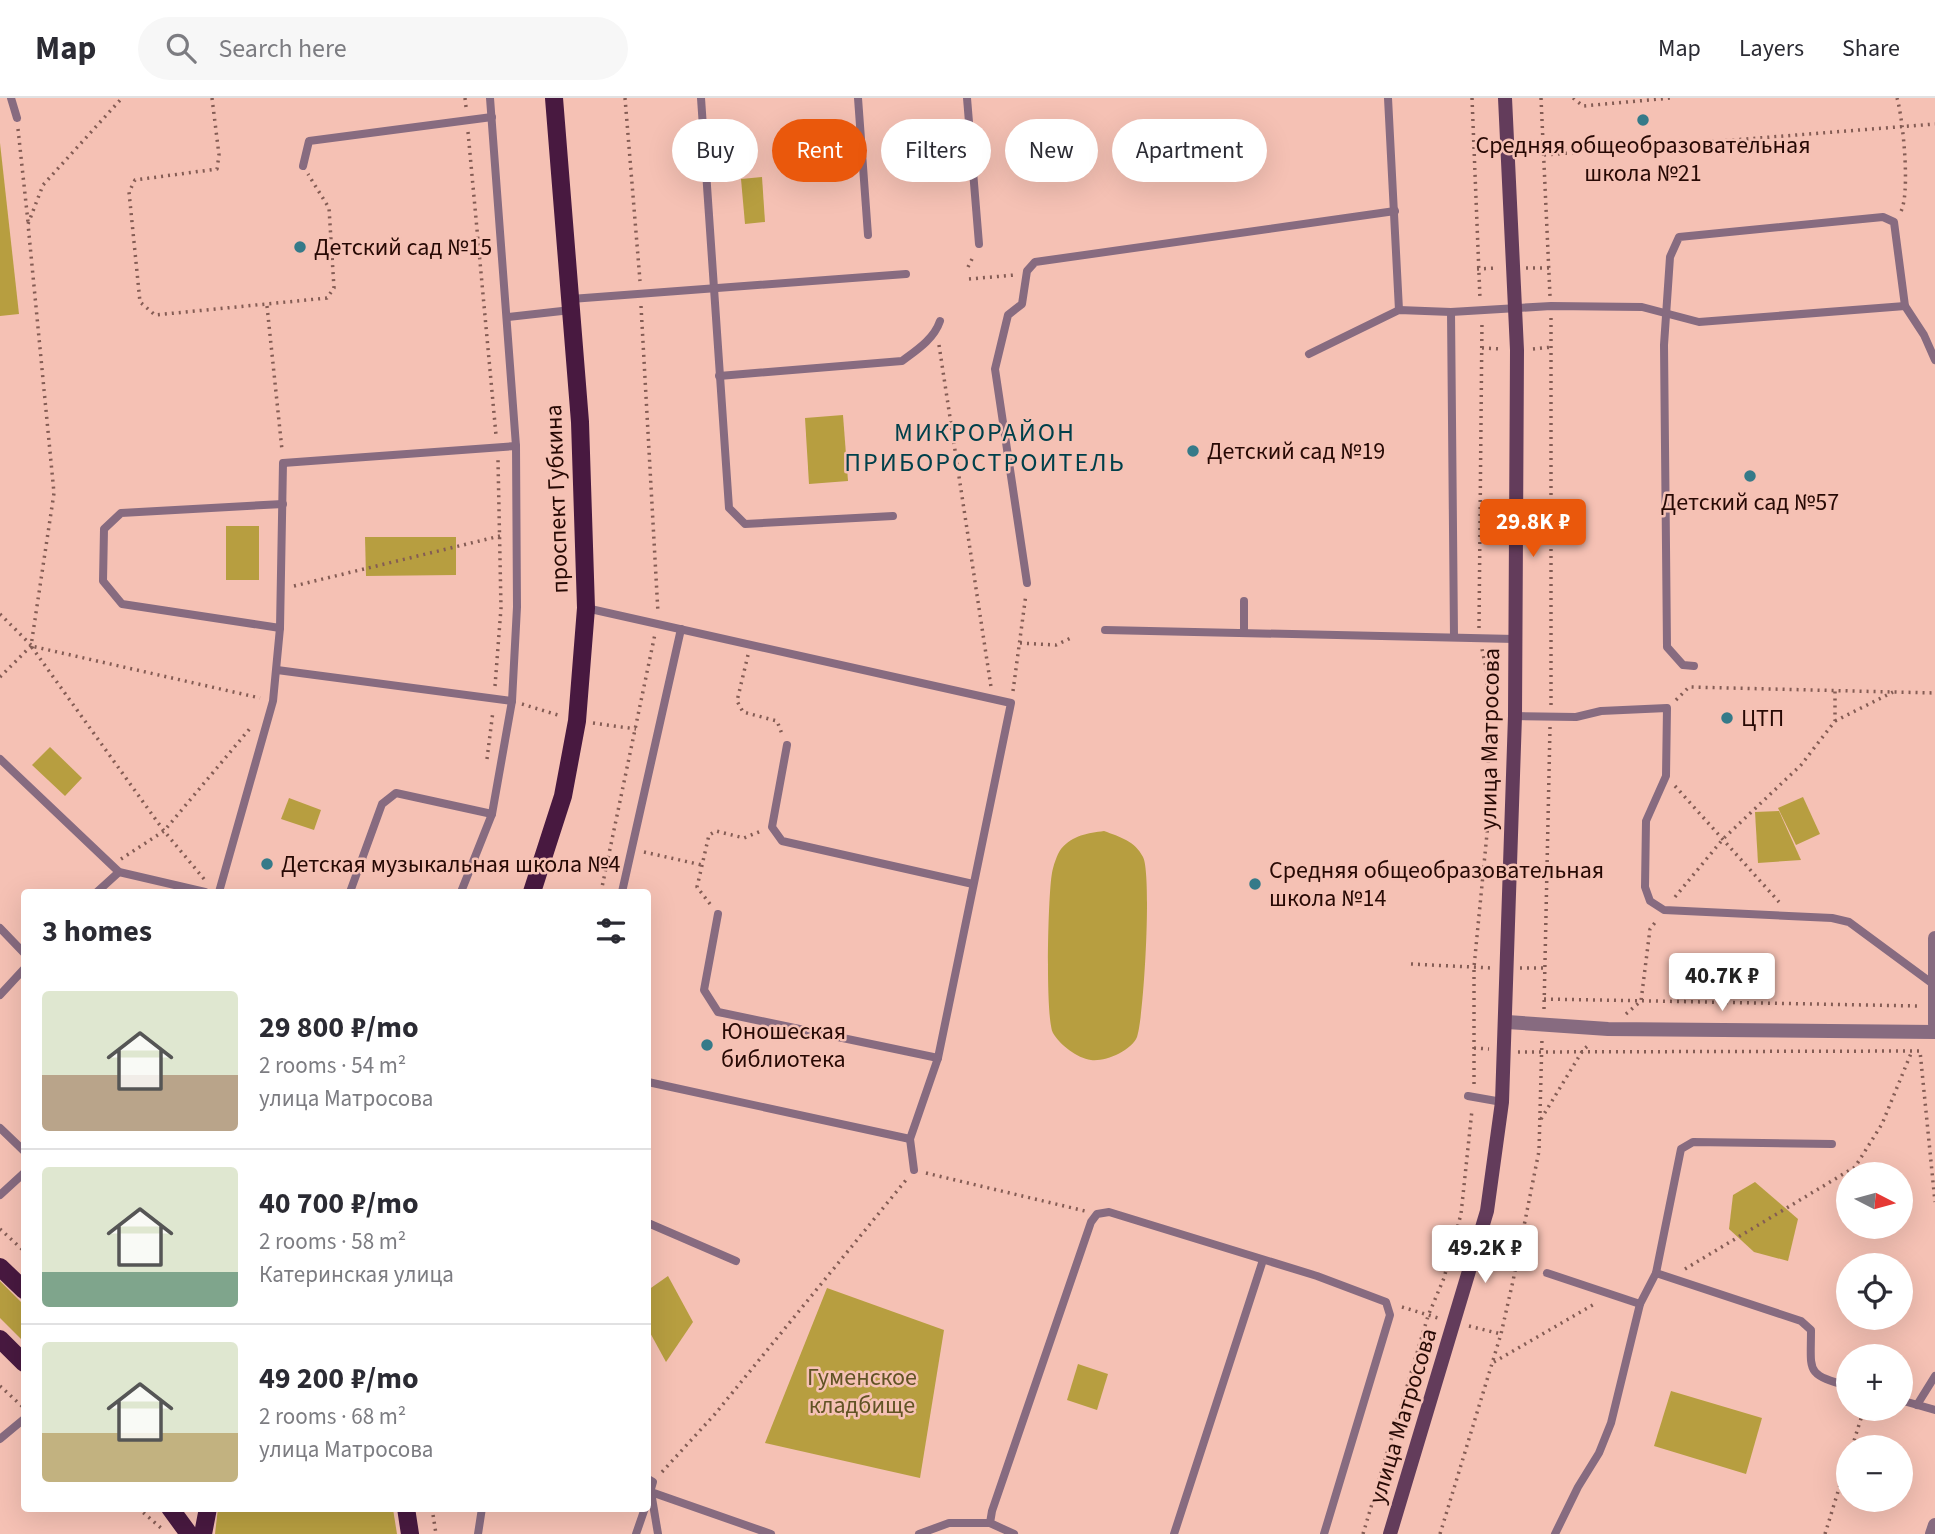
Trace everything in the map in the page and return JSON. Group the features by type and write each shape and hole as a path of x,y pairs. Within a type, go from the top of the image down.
{"main road":[{"name":"проспект Губкина","path":"533,889 563,796 577,721 586,608 585,514 554,98"},
{"name":"улица Матросова","path":"1390,1534 1487,1211 1502,1102 1507,1022 1515,716 1516,309 1505,98"},
{"path":"0,1267 21,1287"},
{"path":"0,1339 21,1360"},
{"path":"173,1512 189,1534"},
{"path":"203,1534 207,1512"},
{"path":"407,1512 410,1534"}],"street":[{"path":"1935,938 1935,1024"},
{"path":"1507,1022 1608,1029 1928,1032"},
{"path":"1932,1534 1935,1525"}],"lane":[{"path":"11,98 18,118"},
{"path":"462,889 492,814 512,701 517,607 516,446 491,98"},
{"path":"701,98 729,508 745,524 893,516"},
{"path":"858,98 868,235"},
{"path":"967,98 979,244"},
{"path":"1388,98 1399,310"},
{"path":"303,166 309,141 492,117"},
{"path":"1027,583 995,369 1008,315 1022,304 1027,271 1035,262 1395,211"},
{"path":"1694,666 1683,665 1667,647 1666,312 1670,257 1679,237 1867,217 1883,217 1894,222 1905,306 1924,335 1935,360"},
{"path":"508,317 640,292 906,274"},
{"path":"1309,354 1399,310 1451,312 1551,306 1642,307 1699,322 1905,306"},
{"path":"1451,312 1454,638"},
{"path":"719,376 902,361 919,349 938,325"},
{"path":"220,889 273,701 280,628 283,463 516,446"},
{"path":"280,628 122,604 103,582 104,529 121,513 283,504"},
{"path":"1244,601 1244,633"},
{"path":"586,608 1011,703 938,1058 910,1139 914,1170"},
{"path":"623,889 681,629"},
{"path":"1105,630 1515,639"},
{"path":"277,670 512,701"},
{"path":"1515,716 1576,717 1601,711 1667,708 1666,776 1646,821 1646,887 1650,901 1664,910 1792,916 1849,922 1933,984"},
{"path":"787,745 772,827 782,841 973,884"},
{"path":"0,759 119,872 192,889"},
{"path":"351,889 382,804 396,793 492,814"},
{"path":"100,889 119,872"},
{"path":"718,914 704,990 718,1012 938,1058"},
{"path":"0,928 21,950"},
{"path":"0,995 21,972"},
{"path":"651,1083 910,1139"},
{"path":"1471,1096 1502,1102"},
{"path":"0,1128 21,1148"},
{"path":"1555,1534 1578,1487 1599,1453 1611,1423 1640,1304 1656,1273 1681,1149 1693,1142 1832,1144"},
{"path":"0,1195 21,1175"},
{"path":"990,1523 1097,1214 1109,1212 1386,1302 1390,1315 1324,1534"},
{"path":"651,1224 736,1261"},
{"path":"1174,1534 1263,1260"},
{"path":"1548,1273 1640,1304"},
{"path":"1656,1273 1801,1321 1811,1330 1811,1367 1819,1378 1836,1383"},
{"path":"1917,1405 1935,1376"},
{"path":"1913,1404 1935,1410"},
{"path":"0,1438 21,1421"},
{"path":"651,1497 771,1534"},
{"path":"651,1504 658,1534"},
{"path":"478,1534 481,1512"},
{"path":"636,1534 644,1512"},
{"path":"919,1534 949,1523 990,1523 1014,1534"}],"path":[{"path":"28,224 43,185 122,98"},
{"path":"212,98 219,155 217,169 135,180 129,192 141,302 155,315 327,298 334,288 329,208 303,166"},
{"path":"465,98 498,447 501,608 486,764"},
{"path":"602,889 657,623 659,600 625,98"},
{"path":"1363,1534 1428,1316 1444,1278 1461,1214 1471,1096 1474,968 1489,813 1487,673 1479,637 1482,311 1472,98"},
{"path":"1440,1534 1492,1363 1539,1151 1546,968 1550,717 1551,306 1541,98"},
{"path":"1573,98 1583,106 1671,98"},
{"path":"1894,222 1905,206 1897,98"},
{"path":"0,677 32,646 54,493 18,118"},
{"path":"1544,155 1935,124"},
{"path":"969,279 1019,274"},
{"path":"267,306 283,463"},
{"path":"938,325 993,699"},
{"path":"281,589 500,536"},
{"path":"1011,703 1027,583"},
{"path":"0,614 32,646 164,831 207,882"},
{"path":"1020,643 1056,645 1073,637"},
{"path":"751,643 737,701 743,712 777,721 787,745"},
{"path":"32,646 273,701 164,831 111,866"},
{"path":"1667,708 1689,687 1935,693"},
{"path":"1835,690 1835,721"},
{"path":"1723,839 1801,765 1835,721 1896,691"},
{"path":"1666,776 1792,916"},
{"path":"718,914 697,887 709,835 716,831 744,838 772,827"},
{"path":"611,844 702,865"},
{"path":"1411,964 1474,968 1546,968"},
{"path":"1544,999 1934,1006"},
{"path":"1540,1121 1584,1050 1641,1001"},
{"path":"1671,1277 1855,1167 1882,1124 1912,1051 1928,1032"},
{"path":"1542,1054 1584,1050 1920,1051 1935,1202"},
{"path":"651,1479 716,1414 914,1170 1097,1214"},
{"path":"0,1229 21,1248"},
{"path":"1492,1363 1612,1294"},
{"path":"1386,1302 1428,1316"},
{"path":"0,1386 21,1407"},
{"path":"1825,1534 1836,1498"},
{"path":"142,1512 166,1534"},
{"path":"433,1512 436,1534"}],"green space":[{"path":"0,143 19,314 0,316"},
{"path":"758,177 762,177 765,222 745,224 741,182 758,182"},
{"path":"843,415 848,481 809,484 805,418"},
{"path":"226,526 259,526 259,580 226,580"},
{"path":"365,537 456,537 456,575 366,576"},
{"path":"50,747 82,778 65,796 32,765"},
{"path":"1803,797 1820,834 1796,845 1778,808"},
{"path":"289,798 321,810 314,830 281,819"},
{"path":"1779,811 1801,860 1758,863 1755,812"},
{"path":"1104,831 1131,843 1143,857 1147,889 1144,976 1140,1024 1134,1042 1117,1054 1091,1060 1080,1057 1060,1042 1050,1023 1049,905 1053,870 1061,849 1076,838"},
{"path":"1755,1182 1798,1219 1788,1261 1754,1252 1729,1229 1733,1195"},
{"path":"668,1276 693,1322 666,1362 651,1334 651,1288"},
{"path":"0,1281 21,1302 21,1339 0,1318"},
{"name":"Гуменское кладбище","path":"827,1288 944,1330 920,1478 765,1443"},
{"path":"1078,1364 1108,1374 1097,1410 1067,1400"},
{"path":"1671,1391 1762,1418 1746,1474 1654,1446"},
{"path":"218,1512 393,1512 397,1534 215,1534"}],"place":[{"name":"Средняя общеобразовательная школа №21","path":"1643,120"},
{"name":"Детский сад №15","path":"300,247"},
{"name":"Детский сад №19","path":"1193,451"},
{"name":"Детский сад №57","path":"1750,476"},
{"name":"ЦТП","path":"1727,718"},
{"name":"Детская музыкальная школа №4","path":"267,864"},
{"name":"Средняя общеобразовательная школа №14","path":"1255,884"},
{"name":"Юношеская библиотека","path":"707,1045"}],"district":[{"name":"МИКРОРАЙОН ПРИБОРОСТРОИТЕЛЬ","path":"985,447"}]}
